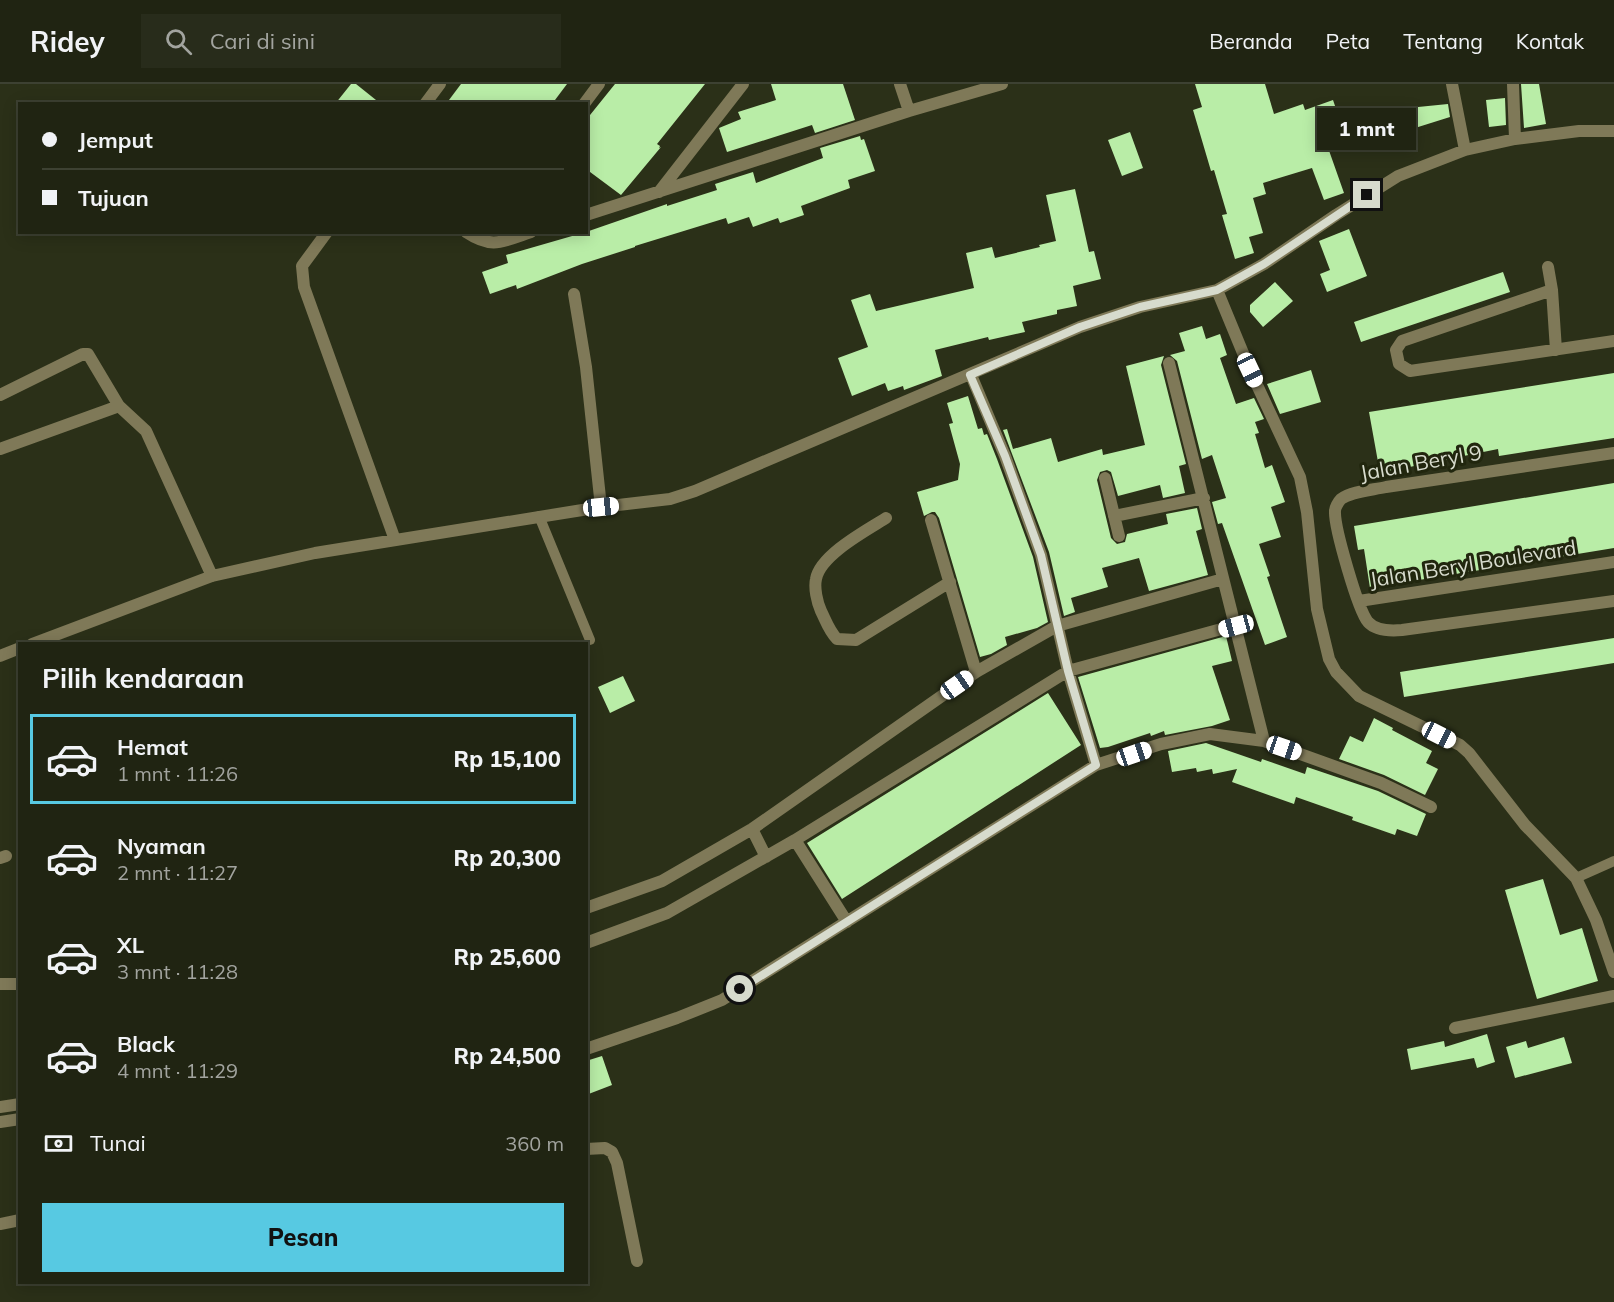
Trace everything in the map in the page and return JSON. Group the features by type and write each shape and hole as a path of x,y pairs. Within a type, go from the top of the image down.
{"street":[{"path":"426,102 440,84"},
{"path":"586,102 599,84"},
{"path":"659,192 743,84"},
{"path":"900,84 909,111"},
{"path":"588,214 909,111 1002,84"},
{"path":"1452,84 1465,150"},
{"path":"1513,84 1515,139"},
{"path":"37,642 212,576 315,553 539,516 670,499 695,491 1080,327 1140,307 1217,290 1264,264 1398,176 1465,150 1515,139 1579,132 1614,131"},
{"path":"326,234 302,266 304,287 395,540"},
{"path":"481,236 496,243 525,234"},
{"path":"1548,267 1556,350"},
{"path":"1217,290 1250,370 1300,477 1307,512 1317,609 1329,659 1336,672 1359,696 1460,745 1469,753 1525,825 1576,878 1596,920 1614,972"},
{"path":"1552,291 1402,341 1396,350 1399,364 1410,371 1614,341"},
{"path":"574,294 586,367 601,507"},
{"path":"0,395 83,354 88,354 119,406 146,431 212,576"},
{"path":"1169,363 1264,741"},
{"path":"970,375 1028,515 1041,555 1068,671 1096,765"},
{"path":"0,449 119,406"},
{"name":"Jalan Beryl 9","path":"1359,601 1353,589 1336,520 1335,509 1340,500 1386,487 1614,453"},
{"path":"1105,478 1119,536"},
{"path":"1114,516 1204,498"},
{"path":"886,518 831,555 815,579 818,603 830,631 837,639 856,640 950,582"},
{"path":"932,520 975,672"},
{"name":"Jalan Beryl Boulevard","path":"1614,562 1359,601 1367,621 1375,627 1389,631 1614,601"},
{"path":"588,907 662,881 752,829 975,672 1057,626 1224,579"},
{"path":"588,942 667,914 795,840 1068,671 1236,626"},
{"path":"0,656 18,649"},
{"path":"588,1048 722,1000 1096,765 1161,744 1210,734 1264,741 1381,783 1431,807"},
{"path":"752,829 766,857"},
{"path":"795,840 847,922"},
{"path":"0,984 18,984"},
{"path":"1455,1028 1614,996"},
{"path":"0,1107 18,1104"},
{"path":"0,1122 18,1119"},
{"path":"588,1149 605,1148 612,1152 618,1163 637,1262"},
{"path":"0,1224 18,1220"}],"lane":[{"path":"539,516 590,640"},
{"path":"1576,878 1614,861"}],"building":[{"path":"351,84 356,84 378,102 337,102"},
{"path":"461,84 567,84 554,102 448,102"},
{"path":"615,84 705,84 657,144 659,148 661,147 621,195 588,170 588,118"},
{"path":"771,84 843,84 855,120 815,133 812,125 727,152 719,128 741,119 738,112 776,100"},
{"path":"1195,84 1265,84 1274,114 1303,104 1305,110 1333,100 1345,135 1326,142 1344,193 1324,200 1312,168 1263,183 1266,194 1253,198 1263,233 1249,237 1254,253 1235,259 1222,215 1227,214 1214,170 1211,171 1193,110 1202,107"},
{"path":"1521,84 1539,84 1546,124 1524,128"},
{"path":"1505,98 1506,125 1489,127 1486,100"},
{"path":"1448,104 1450,117 1415,128 1408,108"},
{"path":"1130,132 1143,168 1122,176 1108,140"},
{"path":"860,136 861,140 864,139 875,171 848,180 850,188 801,206 804,215 780,223 778,218 753,227 749,217 728,224 726,218 582,264 517,289 516,285 490,294 482,272 508,263 506,255 579,234 588,234 588,231 667,204 667,206 717,190 715,184 753,172 756,183 823,158 820,148"},
{"path":"1075,189 1089,252 1094,251 1101,279 1073,286 1077,306 1057,310 1057,314 1022,322 1025,332 989,340 988,337 935,350 942,376 904,390 903,386 888,391 885,383 852,396 838,358 868,347 851,300 870,294 876,311 974,288 966,253 992,247 995,258 1056,241 1046,195"},
{"path":"1349,229 1367,276 1327,292 1320,274 1330,270 1319,241"},
{"path":"1503,272 1510,292 1361,342 1354,322"},
{"path":"1275,282 1293,301 1263,327 1250,312 1250,305"},
{"path":"1202,326 1206,339 1220,334 1227,355 1220,358 1236,404 1254,398 1264,419 1255,422 1259,433 1255,434 1265,468 1272,465 1285,502 1271,507 1281,537 1259,544 1270,576 1267,577 1287,637 1265,645 1222,523 1218,524 1212,502 1226,498 1212,455 1202,459 1177,361 1170,355 1185,351 1179,333"},
{"path":"1164,356 1161,365 1186,464 1179,466 1185,493 1163,498 1160,485 1118,496 1111,472 1107,470 1100,472 1097,480 1111,538 1117,544 1125,542 1127,534 1168,524 1166,514 1197,508 1202,529 1196,531 1208,575 1149,591 1139,558 1102,568 1108,587 1071,598 1075,612 1064,616 1049,552 1003,430 1007,429 1013,449 1051,438 1058,462 1102,449 1103,455 1145,445 1126,366"},
{"path":"1311,370 1321,402 1280,414 1267,384"},
{"path":"1614,373 1614,438 1499,456 1498,449 1380,473 1369,412"},
{"path":"968,396 978,429 982,428 984,435 987,434 1033,557 1048,622 1037,628 1005,637 1007,645 980,657 939,518 935,512 924,516 917,492 958,480 960,464 949,424 953,423 947,403"},
{"path":"1614,483 1614,548 1370,588 1364,549 1358,550 1354,526"},
{"path":"1226,636 1232,661 1212,666 1230,720 1165,735 1164,731 1151,736 1150,733 1100,748 1078,677"},
{"path":"1614,638 1614,663 1404,697 1400,672"},
{"path":"623,676 635,701 610,713 598,687"},
{"path":"1048,693 1081,745 842,899 807,843"},
{"path":"1374,718 1432,751 1426,763 1438,769 1425,795 1384,775 1339,759 1350,736 1363,742"},
{"path":"1206,743 1305,774 1307,767 1378,791 1426,814 1417,836 1397,829 1395,835 1296,797 1294,804 1232,782 1237,769 1213,774 1212,769 1197,772 1196,768 1172,772 1168,751"},
{"path":"1543,879 1560,935 1582,928 1598,981 1537,999 1505,890"},
{"path":"1487,1034 1495,1062 1477,1068 1474,1058 1411,1070 1407,1049 1444,1041 1445,1047"},
{"path":"1564,1037 1572,1063 1515,1078 1506,1047 1526,1041 1528,1048"},
{"path":"602,1056 612,1085 588,1094 588,1060"}],"route":[{"path":"740,989 1096,765 1068,671 1041,555 1005,456 970,375 1080,327 1140,307 1217,290 1264,264 1367,195"}]}
